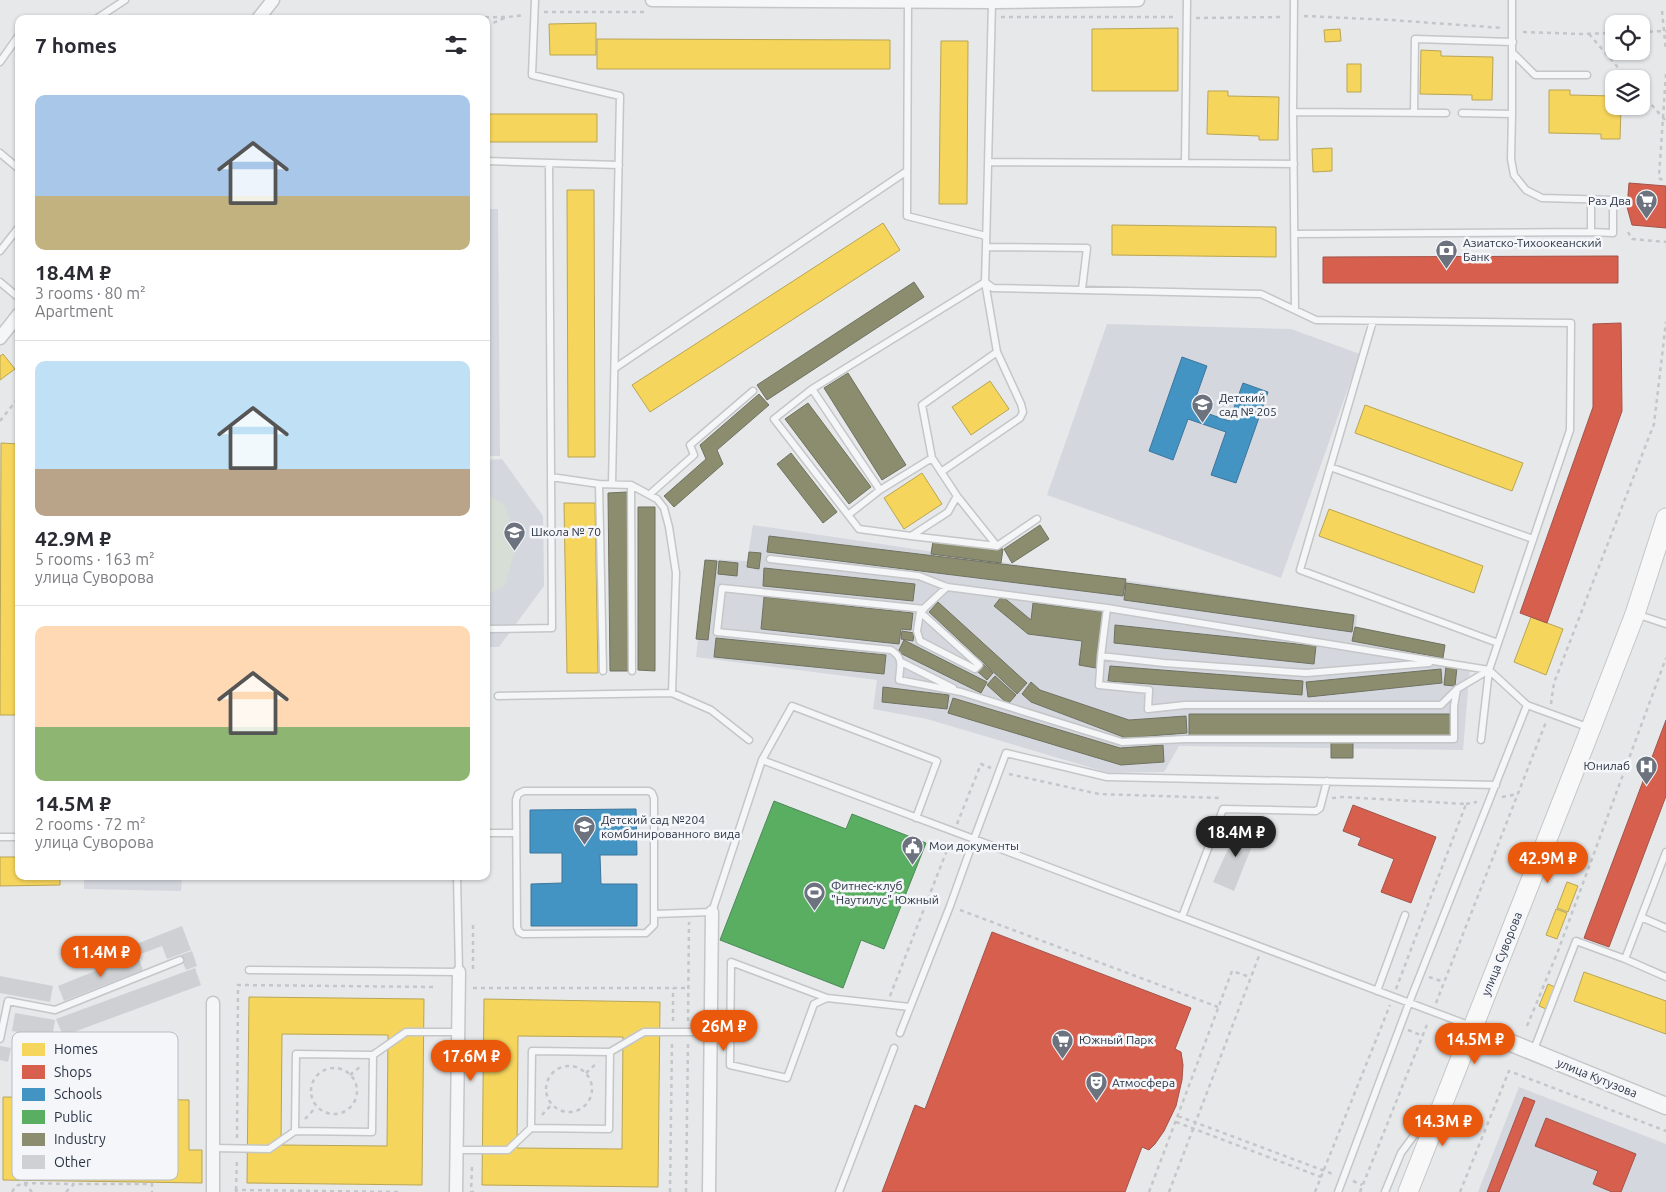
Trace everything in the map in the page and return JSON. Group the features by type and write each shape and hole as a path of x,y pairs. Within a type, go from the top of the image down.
{"main road":[{"name":"улица Суворова","path":"1408,1192 1472,1027 1516,922 1635,614 1666,518"}],"street":[{"path":"261,15 272,0"},
{"path":"652,0 908,2 1138,0"},
{"path":"0,338 15,319"},
{"path":"709,1192 712,912"},
{"path":"456,1192 458,972"},
{"path":"213,1003 213,1192"},
{"name":"улица Кутузова","path":"1472,1027 1666,1106"}],"lane":[{"path":"102,15 125,0"},
{"path":"535,0 532,75 620,96 612,484"},
{"path":"1184,163 1187,0"},
{"path":"1294,0 1295,310"},
{"path":"1295,234 1613,232 1614,200 1542,198 1526,190 1514,175 1511,159 1512,0"},
{"path":"908,2 907,216 986,236"},
{"path":"941,472 1020,418 1022,412 1021,404 997,352 985,282 992,2"},
{"path":"1414,113 1415,39 1513,42"},
{"path":"0,62 15,41"},
{"path":"1513,53 1535,75 1587,75"},
{"path":"1293,112 1446,113"},
{"path":"1462,113 1512,114"},
{"path":"0,153 15,165"},
{"path":"490,161 619,165"},
{"path":"989,162 1294,164"},
{"path":"490,629 552,628 550,163"},
{"path":"615,368 907,171"},
{"path":"1590,232 1591,200"},
{"path":"0,251 15,232"},
{"path":"986,247 1087,248 1082,289"},
{"path":"0,282 15,295"},
{"path":"985,282 993,288 1261,294 1316,320 1571,323 1570,430 1489,670 1481,740"},
{"path":"985,282 812,389 774,419 859,529 997,546 1037,519"},
{"path":"1374,321 1300,570 1498,643"},
{"path":"997,352 922,404 932,458 957,496 997,546"},
{"path":"812,389 880,490"},
{"path":"650,494 694,455 690,445 752,391"},
{"path":"848,515 880,490 932,458"},
{"path":"1330,467 1533,540"},
{"path":"551,477 599,484 631,485 657,498 664,508 669,527 676,574 672,693"},
{"path":"599,484 603,671"},
{"path":"631,485 632,671"},
{"path":"911,536 948,512 957,496"},
{"path":"770,559 919,576 947,587 1107,608 1473,666 1489,670 1528,705 1591,728"},
{"path":"947,587 922,610 917,630 920,641 975,669 979,665 922,610 722,588 717,632 891,650 898,654 901,662 899,680 961,692 1122,742 1186,739 1454,739 1454,706 1457,689"},
{"path":"1107,608 1099,685 1149,690 1148,709 1185,706 1441,705 1457,689 1489,670"},
{"path":"1635,614 1666,624"},
{"path":"1101,656 1164,663 1306,672 1440,662"},
{"path":"901,662 961,692"},
{"path":"498,696 672,693 711,710 749,740"},
{"path":"1338,1192 1409,1003 1528,705"},
{"path":"654,914 712,912 762,760 792,706 938,761 916,818"},
{"path":"900,1032 950,906 1006,753 1107,777 1496,784"},
{"path":"762,760 1472,1027"},
{"path":"1182,917 1223,809 1313,812 1320,808 1327,781"},
{"path":"524,791 649,791 652,793 654,798 654,914 654,925 646,933 523,934 518,932 516,800 518,794 524,791"},
{"path":"490,833 516,833"},
{"path":"0,837 15,837"},
{"path":"1625,960 1666,852"},
{"path":"249,970 458,972 457,880"},
{"path":"1377,991 1405,915"},
{"path":"1641,918 1666,928"},
{"path":"1533,1052 1576,941 1666,977"},
{"path":"0,1039 8,1001 55,1010 180,960"},
{"path":"827,998 814,1004 787,1078 730,1065 730,962 827,998 910,1007"},
{"path":"295,1131 296,1054 373,1055 406,1032 458,1032"},
{"path":"531,1128 532,1051 610,1052 644,1032 710,1032"},
{"path":"839,1192 894,1048"},
{"path":"457,1150 508,1150 531,1128 609,1129 610,1052"},
{"path":"213,1148 269,1149 295,1131 372,1132 373,1055"},
{"path":"1385,1192 1401,1153 1447,1090"}],"path":[{"path":"1662,11 1666,51"},
{"path":"1306,16 1505,28 1512,31 1605,33"},
{"path":"490,24 508,17"},
{"path":"1650,32 1665,31"},
{"path":"1589,34 1620,70"},
{"path":"1666,74 1659,176 1660,179 1666,180"},
{"path":"1650,103 1666,121"},
{"path":"1628,232 1632,239 1666,242"},
{"path":"1360,1192 1550,713 1554,683 1654,424 1666,322"},
{"path":"0,421 15,402"},
{"path":"1527,1026 1558,951 1666,658"},
{"path":"886,1005 981,764 1008,774 1099,794 1228,798"},
{"path":"1315,1192 1393,997 1466,804 1343,797 1322,800"},
{"path":"950,906 1218,1008"},
{"path":"686,1192 689,913"},
{"path":"1169,1192 1262,948"},
{"path":"1149,1192 1232,971 1251,977"},
{"path":"398,1192 236,1191 238,985 437,987"},
{"path":"473,988 688,988"},
{"path":"670,1192 673,988"},
{"path":"572,1066 580,1068 586,1073 592,1086 590,1100 585,1106 579,1111 565,1113 551,1105 545,1090 550,1075 556,1069 572,1066"},
{"path":"328,1068 337,1068 350,1075 355,1081 357,1095 355,1102 350,1108 337,1115 329,1115 316,1107 310,1092 311,1084 321,1071 328,1068"},
{"path":"1460,1192 1509,1071 1666,1132"},
{"path":"1178,1116 1362,1185"},
{"path":"1176,1122 1321,1177"},
{"path":"24,1183 32,1192"},
{"path":"12,1192 16,1186 24,1183 152,1184 152,1192"},
{"path":"66,1192 74,1184"}],"shaded area":[{"path":"490,209 498,209 500,456 490,456"},
{"name":"Детский сад № 205","path":"1107,324 1291,329 1360,354 1281,578 1047,495"},
{"name":"Школа № 70","path":"502,459 543,516 544,586 499,647 490,647 490,460"},
{"path":"490,496 505,505 517,543 505,585 490,594"},
{"path":"753,525 1357,615 1355,637 1470,666 1463,750 1179,746 1164,772 1109,773 927,719 873,709 877,680 696,657 708,559 747,561"},
{"path":"84,880 182,880 181,891 84,889"},
{"path":"1519,1087 1666,1144 1666,1192 1478,1192"}],"building: Homes":[{"path":"596,23 596,55 550,55 549,24"},
{"path":"1178,28 1178,91 1092,91 1092,29"},
{"path":"1340,29 1341,41 1325,42 1324,30"},
{"path":"597,39 890,40 890,69 597,69"},
{"path":"941,41 968,41 967,204 939,204"},
{"path":"1421,50 1441,51 1441,56 1493,57 1492,100 1472,100 1472,95 1420,94"},
{"path":"1347,64 1361,64 1361,92 1347,92"},
{"path":"1549,90 1570,90 1570,95 1605,96 1605,115 1621,115 1620,139 1601,139 1601,134 1549,133"},
{"path":"1208,91 1228,91 1228,96 1279,97 1278,140 1259,140 1259,136 1207,134"},
{"path":"490,114 597,114 597,142 490,142"},
{"path":"1332,148 1332,171 1313,172 1312,149"},
{"path":"567,190 594,190 595,457 568,457"},
{"path":"883,223 900,250 650,412 632,385"},
{"path":"1112,225 1276,227 1276,257 1112,255"},
{"path":"3,354 15,369 0,380 0,356"},
{"path":"990,381 1009,409 971,435 952,407"},
{"path":"1365,405 1523,463 1512,491 1355,433"},
{"path":"1,443 15,444 15,715 0,715"},
{"path":"922,473 942,504 904,529 884,498"},
{"path":"564,503 595,503 598,673 567,673"},
{"path":"1329,509 1483,566 1474,593 1319,536"},
{"path":"1531,617 1563,629 1546,675 1514,662"},
{"path":"0,857 15,857 15,880 60,880 60,885 0,886"},
{"path":"1567,882 1578,886 1568,912 1557,908"},
{"path":"1556,909 1567,913 1557,939 1546,935"},
{"path":"1584,972 1666,1001 1666,1034 1574,1001"},
{"path":"1548,984 1555,987 1546,1009 1539,1006"},
{"path":"249,997 424,999 422,1185 247,1183","holes":["282,1034 388,1035 387,1146 281,1145"]},
{"path":"484,999 660,1002 658,1187 482,1185","holes":["518,1036 623,1037 622,1149 517,1148"]},
{"path":"3,1097 12,1097 12,1180 178,1180 178,1100 189,1100 189,1150 202,1150 202,1183 3,1180"}],"building: Shops":[{"path":"1629,183 1666,186 1666,228 1632,225 1627,207"},
{"path":"1618,256 1618,283 1323,283 1323,257"},
{"path":"1621,323 1622,411 1547,623 1520,613 1593,407 1593,324"},
{"path":"1666,720 1666,796 1609,947 1584,938"},
{"path":"1353,805 1436,837 1411,903 1381,892 1394,859 1358,845 1361,838 1343,831"},
{"name":"Южный Парк","path":"992,932 1191,1008 1175,1049 1181,1052 1183,1065 1182,1080 1176,1106 1164,1131 1155,1144 1149,1150 1142,1147 1125,1192 882,1192 915,1105 925,1109"},
{"path":"1524,1097 1535,1101 1499,1192 1487,1192"},
{"path":"1546,1118 1636,1154 1621,1192 1612,1192 1593,1184 1598,1171 1535,1146"}],"building: Schools":[{"name":"Детский сад № 205","path":"1182,357 1207,366 1192,408 1229,421 1243,383 1268,392 1236,483 1211,475 1226,432 1188,419 1173,460 1149,451"},
{"path":"636,809 637,855 600,855 601,884 637,884 637,926 531,926 531,884 562,883 562,853 530,853 530,810"}],"building: Public":[{"name":"Фитнес-клуб \"Наутилус\" Южный","path":"774,801 846,829 852,814 926,843 884,949 861,940 843,988 720,940"}],"building: Industry":[{"path":"914,282 924,297 767,400 757,385"},
{"path":"848,373 906,465 882,480 824,388"},
{"path":"759,394 769,405 717,450 723,464 674,507 664,496 706,459 700,445"},
{"path":"808,403 871,487 849,504 785,419"},
{"path":"791,453 837,512 823,523 777,464"},
{"path":"627,492 628,671 610,671 608,493"},
{"path":"638,507 655,507 655,671 638,670"},
{"path":"1040,525 1049,539 1012,563 1004,549"},
{"path":"769,536 1126,579 1123,596 767,552"},
{"path":"933,541 1003,549 1001,563 931,554"},
{"path":"749,552 761,553 759,569 747,567"},
{"path":"705,560 717,561 708,640 696,639"},
{"path":"719,561 738,563 737,576 718,574"},
{"path":"764,568 915,584 913,601 763,586"},
{"path":"1126,583 1354,615 1352,632 1124,600"},
{"path":"1002,596 1031,620 1033,603 1103,612 1096,668 1079,665 1082,641 1028,634 994,606"},
{"path":"764,597 913,613 911,630 901,629 899,644 761,629"},
{"path":"938,602 1027,683 1017,694 929,612"},
{"path":"1115,625 1316,646 1314,664 1114,643"},
{"path":"1355,627 1445,645 1443,658 1352,641"},
{"path":"902,631 914,633 913,641 901,639"},
{"path":"716,638 886,655 884,674 714,657"},
{"path":"904,640 987,682 981,693 898,652"},
{"path":"983,664 993,673 987,680 977,671"},
{"path":"1110,666 1303,681 1302,695 1108,681"},
{"path":"1446,666 1457,667 1455,686 1444,685"},
{"path":"1441,669 1442,683 1308,697 1306,682"},
{"path":"995,676 1016,695 1008,704 987,685"},
{"path":"1031,682 1040,690 1129,720 1186,716 1187,733 1126,738 1031,702 1022,694"},
{"path":"883,687 949,695 947,709 882,702"},
{"path":"953,698 1120,748 1163,745 1164,762 1121,765 948,713"},
{"path":"1189,714 1450,714 1450,737 1189,737"},
{"path":"1331,742 1353,742 1353,758 1331,758"}],"building: Other":[{"path":"1239,825 1258,831 1234,891 1213,882"},
{"path":"182,926 191,950 167,959 162,946 138,955 134,945"},
{"path":"192,951 197,966 186,970 180,955"},
{"path":"137,954 143,970 64,1001 58,986"},
{"path":"195,968 201,985 74,1032 61,1032 56,1019"},
{"path":"0,976 53,986 50,1002 0,993"},
{"path":"15,1013 55,1020 53,1032 12,1031"},
{"path":"0,1046 11,1048 8,1062 0,1060"}],"place":[{"name":"Раз Два","path":"1647,220"},
{"name":"Азиатско-Тихоокеанский Банк","path":"1447,269"},
{"name":"Детский сад № 205","path":"1203,424"},
{"name":"Школа № 70","path":"515,551"},
{"name":"Юнилаб","path":"1646,785"},
{"name":"Детский сад №204 комбинированного вида","path":"585,846"},
{"name":"Мои документы","path":"913,865"},
{"name":"Фитнес-клуб \"Наутилус\" Южный","path":"815,912"},
{"name":"Южный Парк","path":"1063,1059"},
{"name":"Атмосфера","path":"1096,1102"}]}
